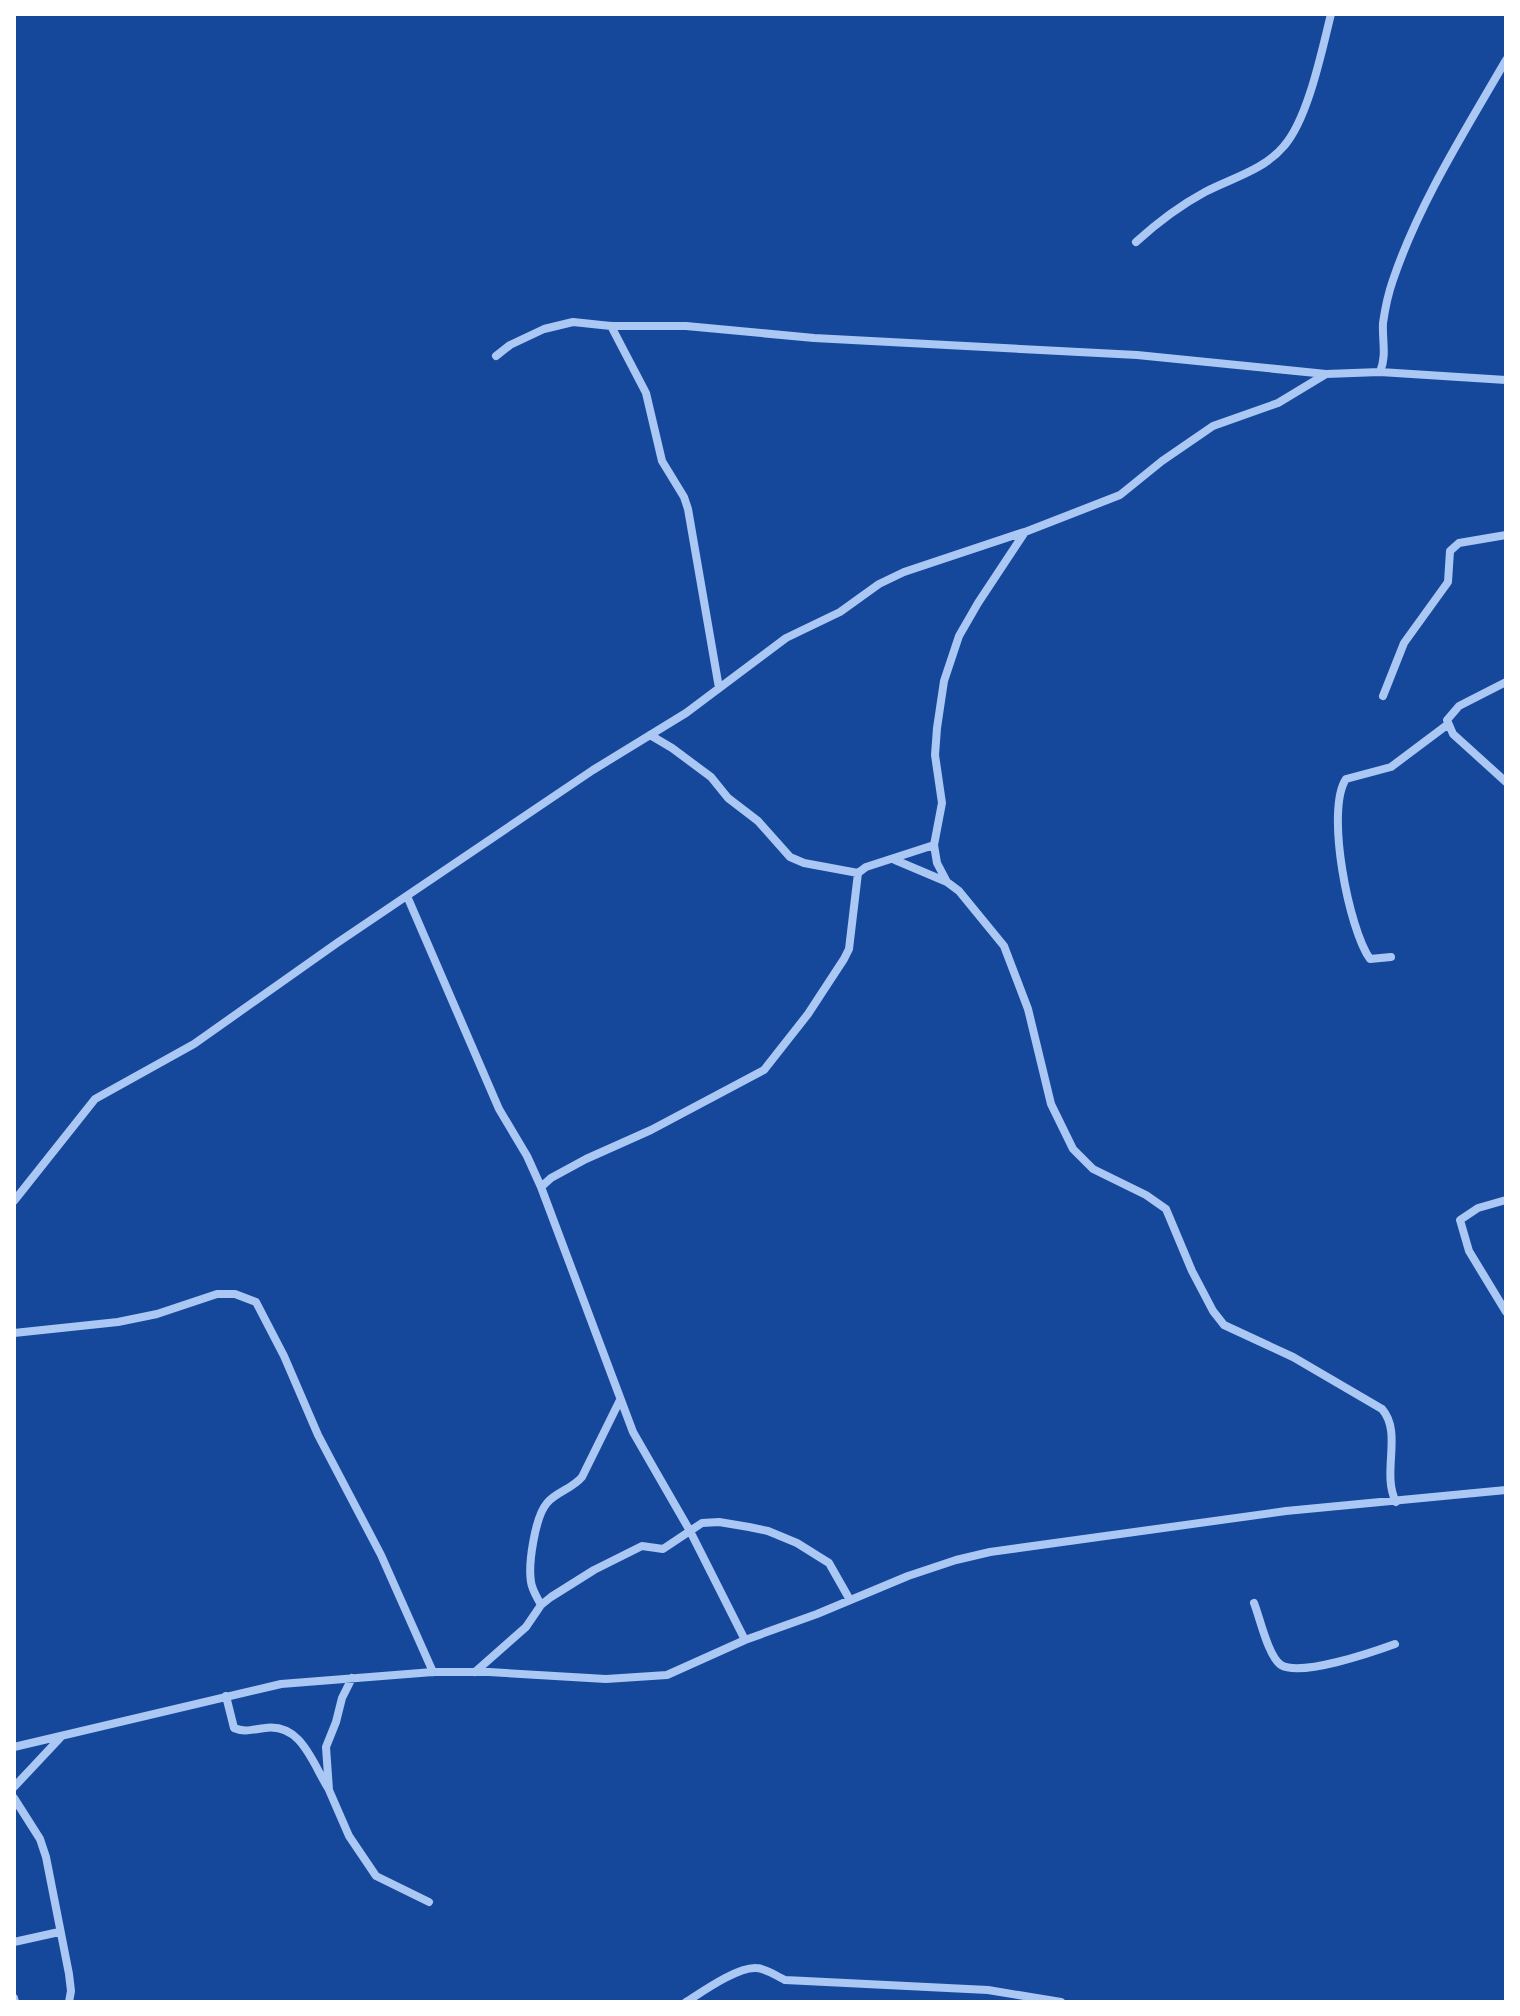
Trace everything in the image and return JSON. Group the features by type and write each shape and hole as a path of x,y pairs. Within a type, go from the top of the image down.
{"street":[{"path":"1136,242 1179,206 1245,175 1285,145 1308,98 1331,14"},
{"path":"1380,372 1385,355 1383,323 1400,258 1434,188 1506,60"},
{"path":"496,356 510,345 559,324 573,322 611,326 686,326 814,338 1137,355 1326,374 1380,372 1506,380"},
{"path":"611,326 646,393 662,461 688,509 719,688"},
{"path":"14,1201 95,1099 194,1044 593,770 686,713 786,638 840,612 879,584 904,572 1025,532 1120,495 1213,426 1278,403 1326,374"},
{"path":"947,882 937,863 934,845 942,803 935,755 944,681 968,618 1025,532"},
{"path":"1383,696 1404,643 1448,582 1450,551 1459,543 1506,535"},
{"path":"1506,682 1459,706 1448,716 1447,725 1464,745 1506,782"},
{"path":"1391,957 1372,960 1367,957 1355,923 1341,858 1339,795 1346,779 1391,767 1447,725"},
{"path":"650,735 711,777 742,810 758,821 790,857 804,863 858,873 877,863 895,860 934,845"},
{"path":"895,860 947,882 959,891 1004,946 1028,1009 1051,1104 1073,1149 1093,1169 1146,1195 1166,1209 1182,1250 1213,1311 1224,1325 1293,1357 1382,1409 1390,1423 1389,1484 1396,1502"},
{"path":"541,1187 586,1159 651,1130 764,1070 808,1014 849,949 858,873"},
{"path":"407,896 499,1109 541,1187 633,1432 690,1531 745,1640"},
{"path":"1506,1200 1467,1213 1460,1220 1460,1227 1478,1268 1506,1312"},
{"path":"14,1333 118,1322 157,1314 217,1294 235,1294 256,1302 284,1356 323,1445 387,1569 433,1672"},
{"path":"541,1605 531,1586 530,1572 541,1513 547,1502 572,1488 582,1477 620,1400"},
{"path":"14,1747 281,1684 433,1672 606,1679 667,1675 745,1640 908,1576 990,1552 1286,1511 1506,1490"},
{"path":"474,1672 526,1627 541,1605 594,1570 642,1546 663,1549 702,1523 719,1522 785,1537 829,1563 850,1600"},
{"path":"1254,1603 1274,1658 1291,1668 1351,1659 1395,1644"},
{"path":"329,1790 326,1747 352,1678"},
{"path":"226,1696 234,1728 241,1731 267,1727 286,1729 299,1738 329,1790 349,1836 376,1876 429,1902"},
{"path":"14,1787 61,1738"},
{"path":"14,1798 35,1831 46,1857 69,1974 69,2002"},
{"path":"14,1942 59,1932"},
{"path":"686,2002 753,1967 785,1980 988,1990 1061,2002"}]}
